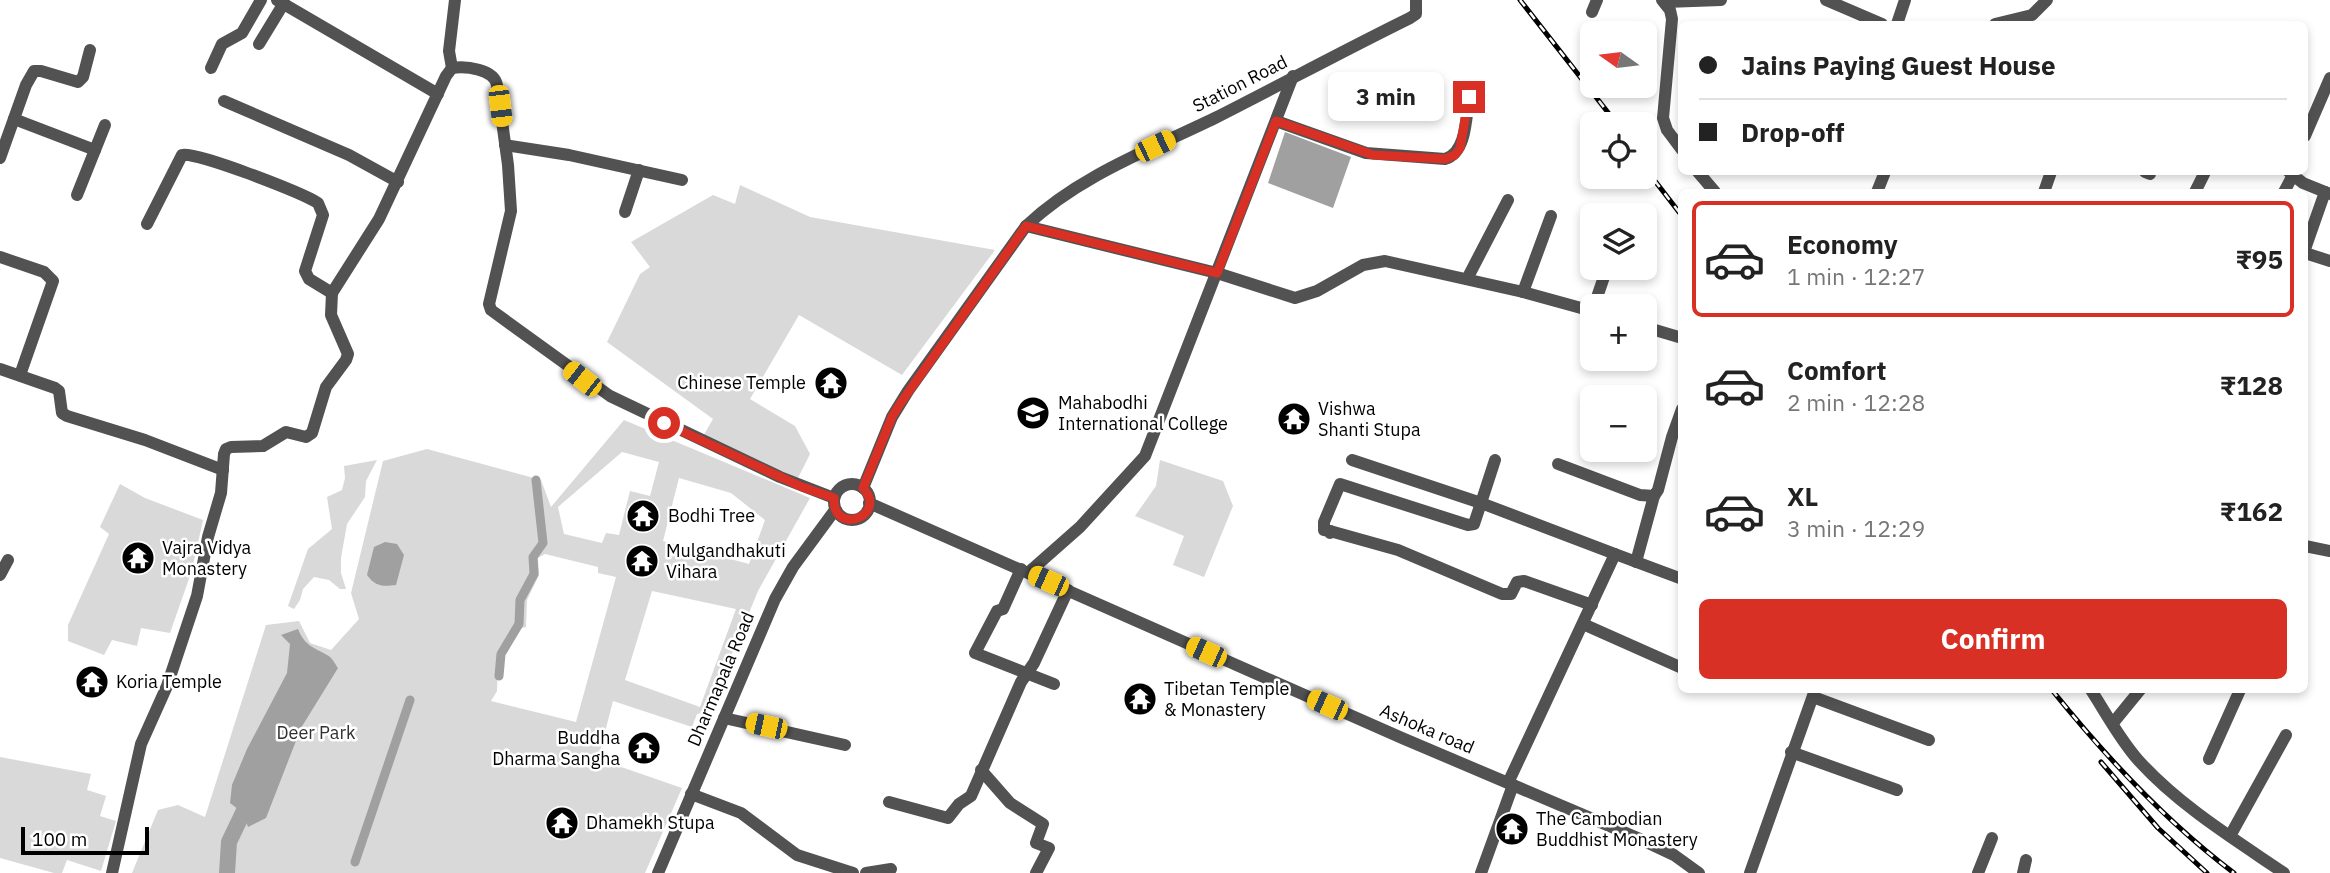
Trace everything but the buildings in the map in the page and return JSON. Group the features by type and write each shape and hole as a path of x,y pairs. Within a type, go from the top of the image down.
{"street":[{"path":"211,68 222,44 242,33 261,0"},
{"path":"112,873 141,744 167,686 197,596 208,537 221,493 226,449 263,446 286,432 306,437 312,433 326,387 348,354 331,315 332,293 380,219 452,68 449,51 455,0"},
{"name":"Station Road","path":"863,488 898,408 922,370 1026,226 1046,207 1094,176 1416,14 1416,0"},
{"path":"1663,1 1721,0"},
{"path":"1826,0 1875,21"},
{"path":"1898,21 1905,0"},
{"path":"2007,21 2032,15 2047,0"},
{"path":"1663,1 1670,10 1672,19 1664,124 1678,144"},
{"path":"259,44 285,2 438,94"},
{"path":"0,158 34,71 78,82 83,77 90,50"},
{"path":"452,68 486,73 496,79 511,211 489,304 491,310 610,396 835,504 844,518 855,519 865,514 869,497 863,488 845,485 836,493 835,504"},
{"path":"1054,684 975,653 1025,570 1080,527 1145,456 1293,76"},
{"path":"2308,128 2330,78"},
{"path":"1276,121 1373,155 1445,159 1455,155 1460,148 1469,97"},
{"path":"224,101 349,155 398,182"},
{"path":"14,119 95,150"},
{"path":"77,195 105,125"},
{"path":"505,145 569,155 682,180"},
{"path":"147,225 182,155 194,155 233,169 307,197 321,206 324,215 305,271 309,279 332,293"},
{"path":"625,212 639,170"},
{"path":"1701,175 1712,189"},
{"path":"2293,175 2303,183 2328,193 2308,243"},
{"path":"1467,279 1508,200"},
{"path":"1523,292 1551,216"},
{"path":"1026,226 1217,273 1295,298 1317,291 1372,262 1396,262 1580,306"},
{"path":"2308,252 2330,261"},
{"path":"0,257 44,272 53,281 20,375"},
{"path":"1657,331 1678,337"},
{"path":"0,369 59,391 60,408 67,416 145,440 223,470"},
{"path":"1636,562 1678,420"},
{"path":"1352,460 1481,503 1678,578"},
{"path":"1495,460 1474,524 1468,525 1340,484 1324,523 1324,530 1398,550 1502,594 1511,594 1517,582 1524,581 1592,605"},
{"path":"1558,464 1640,495 1654,496"},
{"name":"Ashoka road","path":"869,503 1659,848 1699,873"},
{"name":"Dharmapala Road","path":"658,873 783,584 835,504"},
{"path":"2308,547 2330,551"},
{"path":"1481,873 1510,784 1615,554"},
{"path":"0,575 8,559"},
{"path":"889,802 948,818 959,804 971,796 1027,672 1034,663 1068,590"},
{"path":"1583,624 1678,666"},
{"path":"1750,873 1814,693 1929,740"},
{"path":"2093,693 2147,769 2192,808 2284,873"},
{"path":"2113,723 2138,693"},
{"path":"2209,759 2239,693"},
{"path":"724,718 845,745"},
{"path":"2230,836 2286,735"},
{"path":"1791,752 1896,790"},
{"path":"981,770 1010,803 1043,824 1036,843 1049,848 1036,873"},
{"path":"691,794 741,813 797,855 853,873"},
{"path":"1978,873 1992,838"},
{"path":"866,873 891,869"}],"green space":[{"path":"740,185 810,217 995,250 902,375 799,315 750,399 795,426 810,454 797,480 702,438 713,419 607,342 640,274 650,267 631,242 713,195 735,204"},
{"name":"Deer Park","path":"624,420 810,498 758,591 708,712 697,714 692,727 613,701 598,759 682,788 645,873 132,873 158,810 178,805 205,817 266,625 299,621 310,643 331,650 359,619 351,593 383,461 427,449 541,480 551,507","holes":["622,452 659,462 650,496 630,491 619,535 606,533 602,543 564,534 558,507","679,478 731,493 765,520 749,564 663,541","545,554 598,567 598,573 616,577 576,722 491,701 497,691 498,658 511,631 526,627 527,600 539,575 538,558","652,591 736,609 700,707 625,680"]},
{"path":"377,460 366,481 365,497 347,524 341,558 341,573 346,589 340,589 329,580 314,577 303,589 294,609 288,606 308,549 332,529 327,497 342,490 344,466"},
{"path":"1160,460 1223,481 1233,506 1204,577 1173,565 1184,536 1135,516 1156,486"},
{"path":"120,484 145,498 203,520 192,570 170,633 141,628 137,646 112,640 104,655 68,641 68,625 109,534 100,527"},
{"path":"0,757 91,774 87,790 106,796 100,816 116,821 101,871 67,860 62,873 54,873 0,858"}],"shaded area":[{"path":"1285,132 1351,157 1333,208 1268,183"},
{"path":"385,542 397,544 404,555 396,585 379,585 367,575 374,547"},
{"path":"298,629 307,643 329,656 338,668 301,728 266,818 248,827 243,813 230,803 232,785 247,749 287,673 290,644 281,635"}],"waterway":[{"path":"499,676 501,654 519,624 520,600 534,574 533,557 543,543 536,480"},
{"path":"355,862 410,700"},
{"path":"227,873 229,842 251,796"}],"railway":[{"path":"1520,0 1608,112"},
{"path":"1657,184 1678,211"},
{"path":"2055,693 2137,787 2184,832 2234,873"},
{"path":"2101,762 2158,828 2207,873"}],"place":[{"name":"Chinese Temple","path":"831,383"},
{"name":"Mahabodhi International College","path":"1033,413"},
{"name":"Vishwa Shanti Stupa","path":"1294,419"},
{"name":"Bodhi Tree","path":"643,516"},
{"name":"Vajra Vidya Monastery","path":"138,558"},
{"name":"Mulgandhakuti Vihara","path":"642,561"},
{"name":"Koria Temple","path":"92,682"},
{"name":"Tibetan Temple & Monastery","path":"1140,699"},
{"name":"Buddha Dharma Sangha","path":"644,748"},
{"name":"Dhamekh Stupa","path":"562,823"},
{"name":"The Cambodian Buddhist Monastery","path":"1512,829"}],"route":[{"path":"664,423 802,487 834,498 835,510 844,518 849,520 860,517 865,514 869,503 869,497 863,488 892,417 922,370 1026,226 1217,273 1276,121 1373,155 1445,159 1455,155 1460,148 1469,97"}]}
